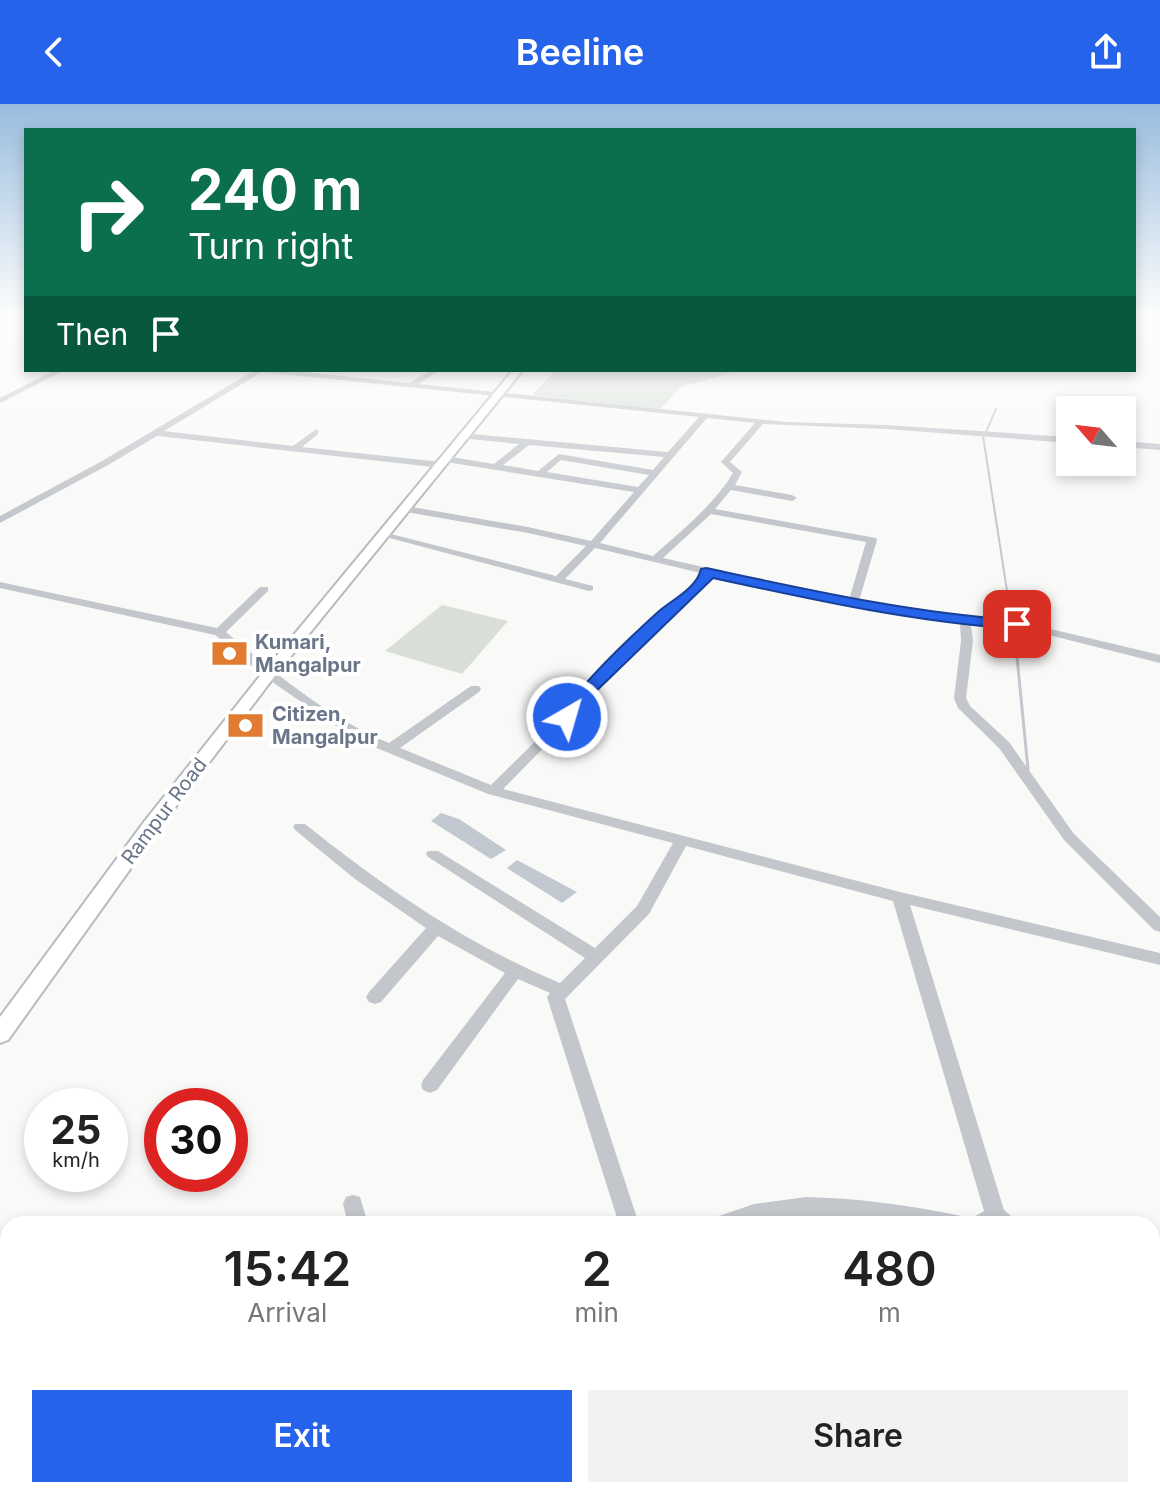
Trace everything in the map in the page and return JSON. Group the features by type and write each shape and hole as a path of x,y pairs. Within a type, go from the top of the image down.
{"main road":[{"name":"Rampur Road","path":"0,1034 151,826 269,674 512,377"}],"street":[{"path":"0,401 47,377"},
{"path":"0,520 250,377"},
{"path":"337,377 761,421 1056,439"},
{"path":"412,384 424,377"},
{"path":"559,579 593,545 705,415"},
{"path":"654,560 708,511 729,487 738,472 725,462 761,421"},
{"path":"295,448 315,432"},
{"path":"155,433 496,467 641,490"},
{"path":"462,436 671,455"},
{"path":"496,467 528,441"},
{"path":"1136,445 1160,447"},
{"path":"540,474 559,457 655,473"},
{"path":"729,487 792,498"},
{"path":"406,509 463,516 853,604 965,621 1017,624 1160,659"},
{"path":"708,511 872,540 853,604"},
{"path":"383,535 589,588"},
{"path":"493,791 558,727 583,695 613,665 665,614 684,601 707,576 706,572"},
{"path":"0,585 219,632 269,674 360,736 493,791 900,897 1160,959"},
{"path":"219,632 264,589"},
{"path":"965,621 967,641 960,698 964,708 1004,745 1069,837 1160,926"},
{"path":"390,749 475,689"},
{"path":"300,827 435,929 515,971 562,991"},
{"path":"626,1216 556,997 643,910 682,839"},
{"path":"433,854 594,956"},
{"path":"900,897 993,1216"},
{"path":"375,997 435,929"},
{"path":"430,1085 515,971"},
{"path":"745,1216 759,1211 818,1208 908,1216"}],"shaded area":[{"path":"549,377 716,377 681,387 660,409 532,395"},
{"path":"442,605 508,621 462,674 385,651"},
{"path":"441,813 459,819 506,850 491,859 431,821"},
{"path":"517,860 577,892 562,903 507,868"}],"waterway":[{"path":"986,432 996,409"},
{"path":"983,436 1010,610"},
{"path":"1010,608 1012,620"},
{"path":"1014,627 1028,769"}],"place":[{"name":"Kumari, Mangalpur","path":"229,654"},
{"name":"Citizen, Mangalpur","path":"246,726"}],"route":[{"path":"567,717 583,695 665,614 684,601 707,576 706,572 853,604 949,620 1017,624"}]}
